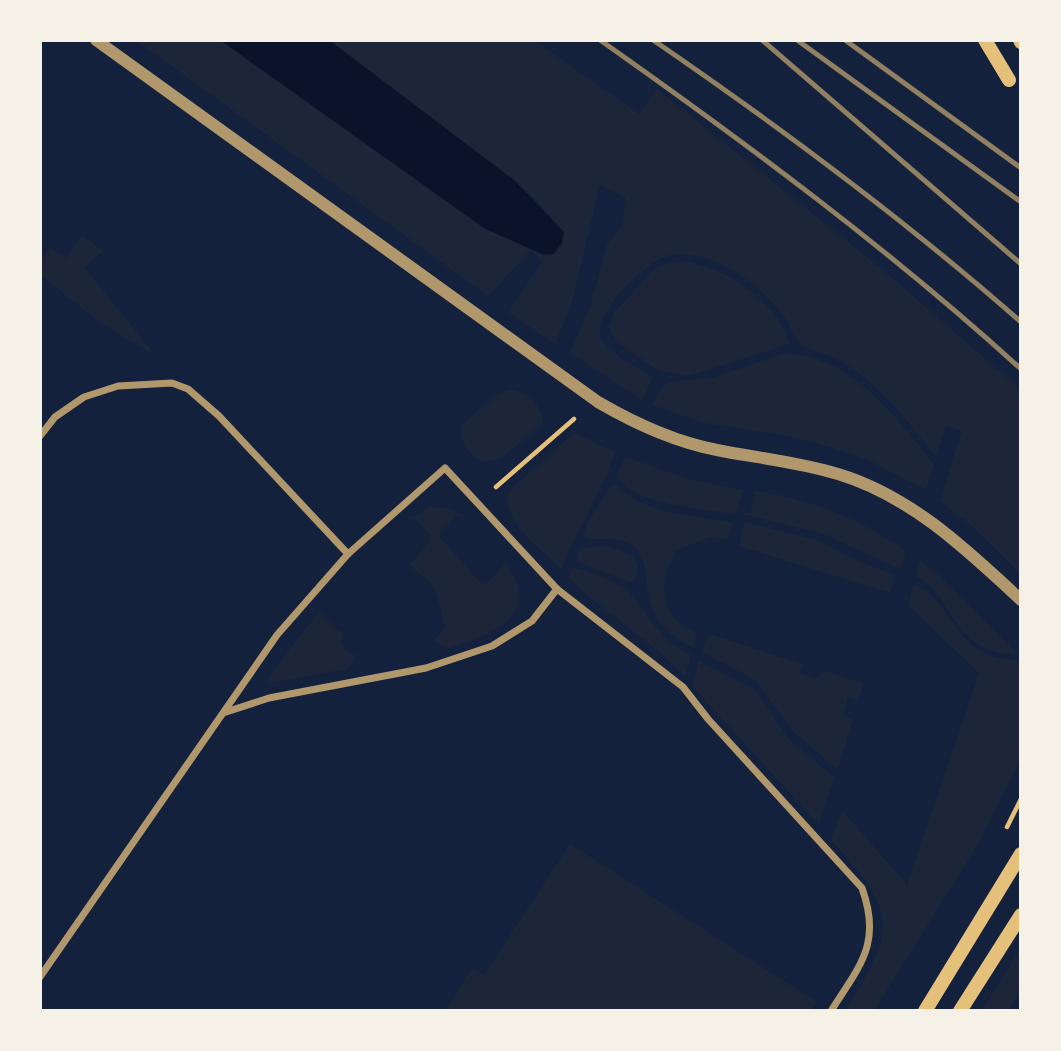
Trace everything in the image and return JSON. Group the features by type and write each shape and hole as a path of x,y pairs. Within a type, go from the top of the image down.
{"main road":[{"path":"985,40 1009,80"},
{"path":"925,1011 1021,854"},
{"path":"960,1011 1021,915"}],"street":[{"path":"96,40 598,402 636,424 716,450 763,456 839,474 904,502 928,518 1021,600"},
{"path":"40,436 55,416 84,397 118,386 172,383 180,386 219,416 348,554"},
{"path":"40,977 277,635 348,554 445,468 557,589 683,687 708,719 862,888 869,909 871,932 866,951 831,1011"},
{"path":"223,713 269,698 426,668 492,646 532,621 557,589"}],"path":[{"path":"477,504 570,422 598,402"}],"shaded area":[{"path":"136,40 220,40 484,228 544,255 560,228 535,199 329,40 534,40 639,114 657,89 882,269 1021,390 1021,574 973,527 940,501 962,431 946,426 936,456 869,381 837,359 801,345 785,318 764,294 746,279 719,263 686,254 667,256 647,267 636,277 606,313 600,334 603,341 615,353 653,377 642,400 570,353 590,307 607,245 622,226 626,198 600,185 572,302 555,344 508,312 542,262 531,250 488,296"},
{"path":"220,40 329,40 514,180 564,232 562,243 554,254 544,255 484,228"},
{"path":"82,235 103,251 84,267 156,356 101,323 40,275 40,261 50,248 66,258"},
{"path":"684,261 716,271 748,289 774,314 789,344 689,376 658,370 615,341 609,327 613,314 651,272 663,264"},
{"path":"782,354 806,356 829,364 850,376 887,408 934,464 926,490 866,459 830,447 788,436 704,423 652,405 663,386 669,382 712,378"},
{"path":"510,390 522,393 533,401 540,412 542,424 501,459 484,462 474,456 463,442 462,424 497,395"},
{"path":"574,433 615,452 561,569 516,523 510,512 509,491"},
{"path":"625,457 691,480 743,490 735,515 670,504 637,494 625,486 617,475"},
{"path":"616,485 628,495 656,508 733,523 728,540 710,537 677,550 666,574 664,586 668,609 684,626 697,633 693,647 679,640 660,622 649,598 644,565 634,547 623,541 587,539 583,535 609,488"},
{"path":"753,491 814,505 871,529 906,551 900,569 821,533 746,515 750,513 756,495"},
{"path":"428,507 453,509 462,516 457,516 440,531 440,537 481,583 487,584 505,563 516,581 519,597 516,610 495,630 447,649 434,640 445,628 435,587 409,565 431,541 428,538 431,535 415,519 410,519"},
{"path":"744,522 820,541 858,561 895,575 890,593 739,546"},
{"path":"607,546 634,556 638,568 635,580 630,582 577,561 580,548"},
{"path":"920,560 1018,654 995,652 978,644 966,634 939,596 929,585 916,577"},
{"path":"574,567 609,580 630,594 667,639 691,655 685,676 568,577"},
{"path":"914,584 939,604 957,629 981,651 998,658 1021,660 1021,758 983,836 874,1011 845,1011 874,960 881,940 883,922 879,904 869,886 831,840 842,810 907,885 979,673 908,605"},
{"path":"319,612 339,632 343,631 341,641 345,650 356,656 347,669 269,683 269,676"},
{"path":"709,634 803,664 800,674 819,679 822,670 864,684 858,700 848,697 843,715 853,719 838,770 793,731 755,680 702,652"},
{"path":"699,661 755,689 788,738 834,777 819,825 692,686"},
{"path":"570,844 817,1002 811,1011 445,1011 472,968 484,975"},
{"path":"1021,948 1021,988 1009,1011 982,1011"}],"railway":[{"path":"600,40 816,198 920,281 1021,369"},
{"path":"653,40 841,175 1021,322"},
{"path":"762,40 1021,264"},
{"path":"797,40 1021,202"},
{"path":"845,40 1021,168"}]}
